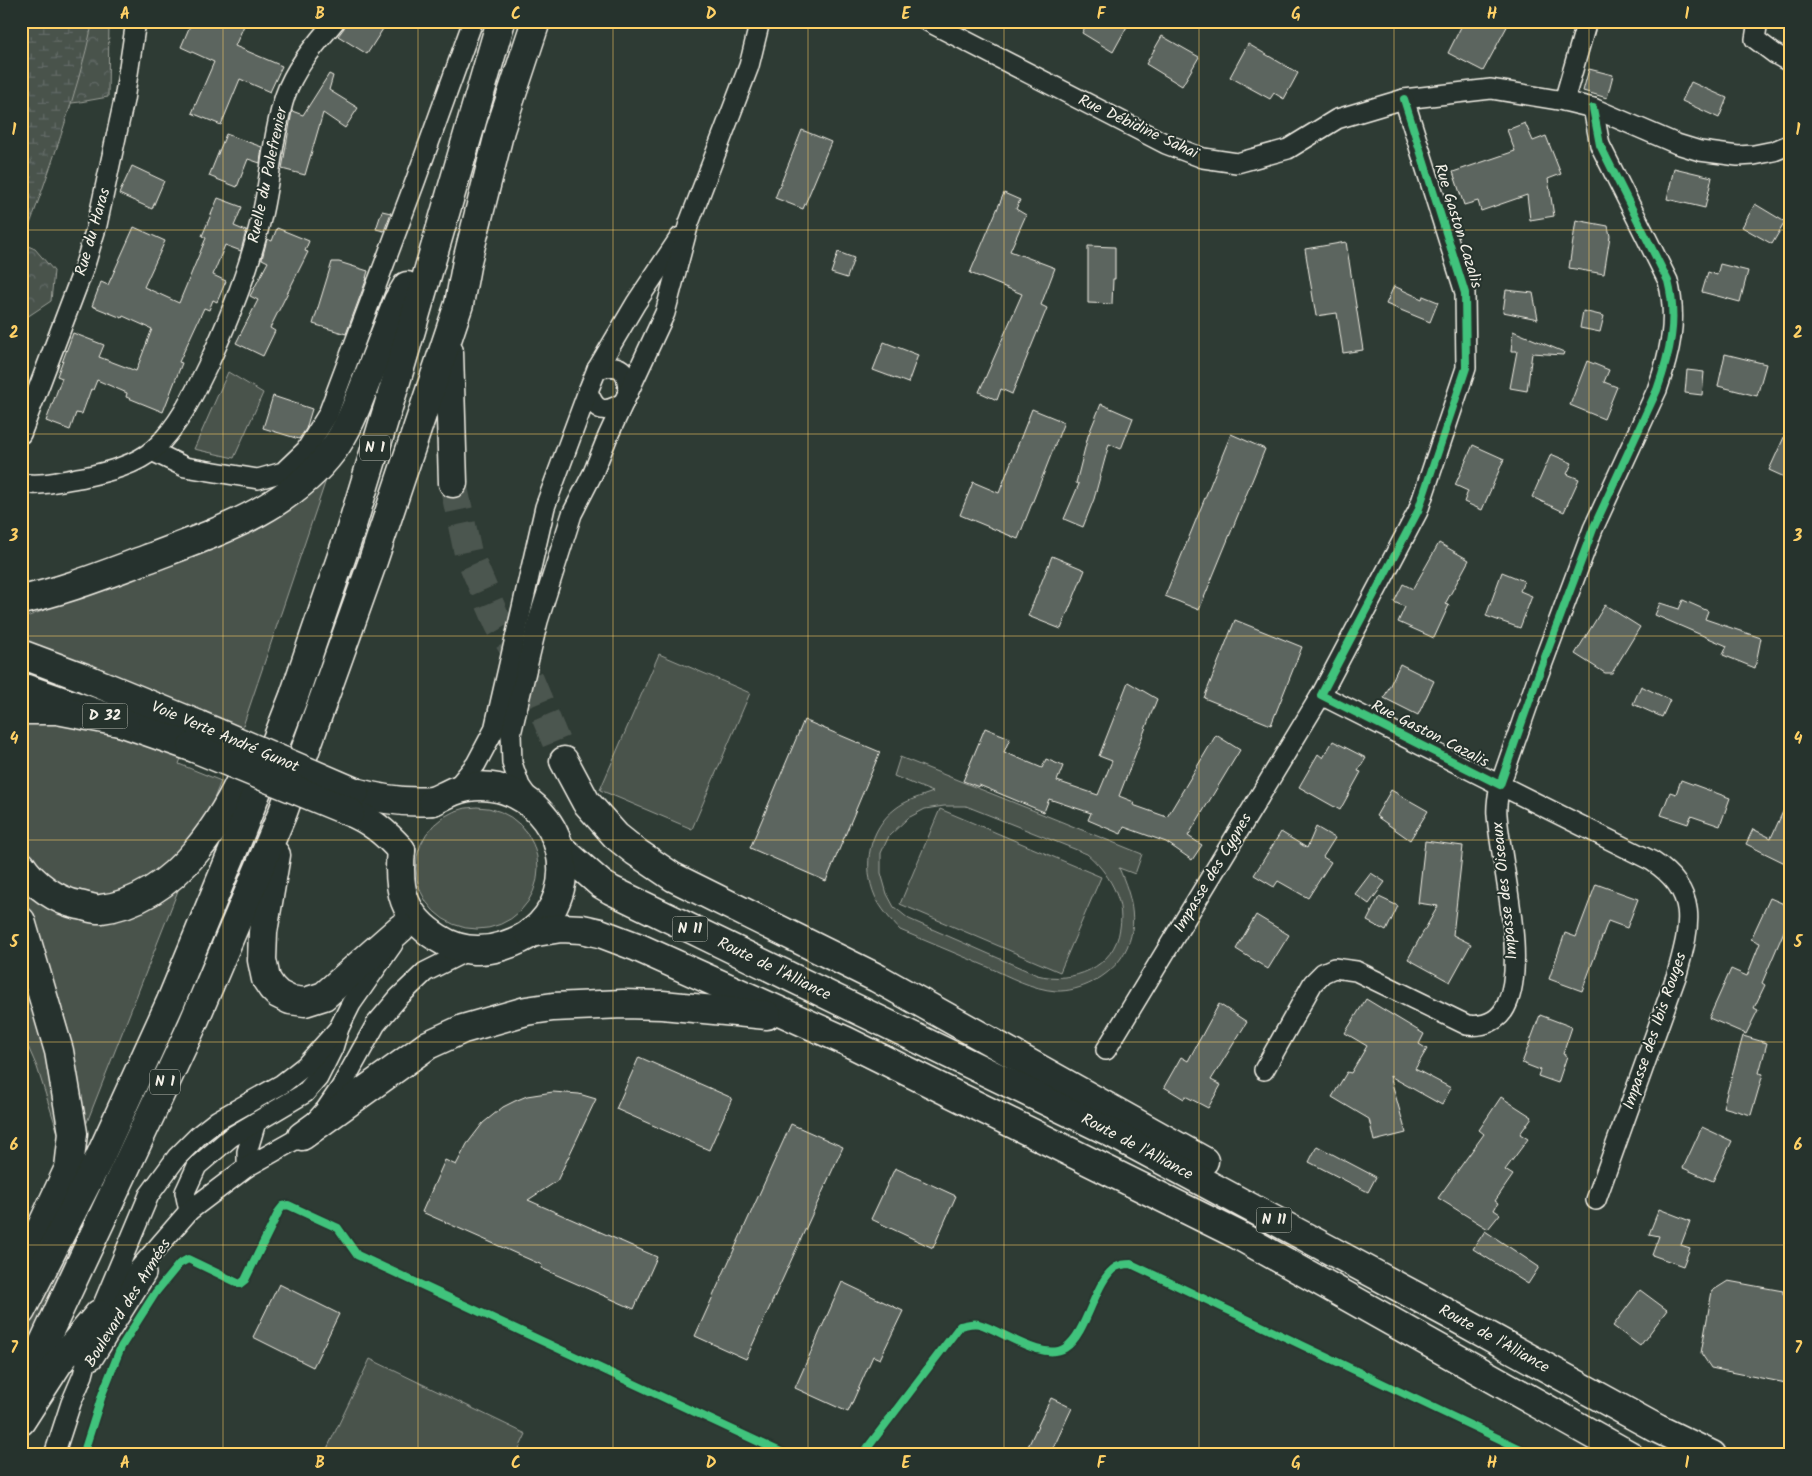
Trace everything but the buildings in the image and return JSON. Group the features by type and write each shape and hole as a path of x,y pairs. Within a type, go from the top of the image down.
{"main road":[{"path":"21,865 25,872 47,891 67,902 100,909 125,904 157,888 164,882 185,863 220,820 242,778 282,674 356,454 407,286 492,21"},
{"name":"N 1","path":"21,1311 98,1160 171,1001 242,829 294,696 350,532 501,21"},
{"name":"N 1","path":"21,1391 192,1026 284,812 373,561 449,335 500,130 536,21"},
{"path":"21,600 51,593 91,580 180,546 249,518 290,494 317,470 340,438 357,406 398,301 407,286"},
{"path":"449,335 453,483"},
{"name":"Voie Verte André Gunot","path":"21,654 85,678 196,736 352,802 367,819 401,850 399,873 405,919"},
{"name":"Voie Verte André Gunot","path":"21,687 125,722 196,736"},
{"path":"21,710 57,710 125,722"},
{"path":"564,762 586,802 616,836 673,877 876,978 1273,1200 1449,1314"},
{"name":"Voie Verte André Gunot","path":"352,802 377,799 410,803 444,796 477,786 492,786 512,791 532,803"},
{"path":"284,812 263,932 262,960 266,978 278,994 290,1000 305,1002 324,996 405,919 417,922 428,932 447,944 469,950 490,950 530,933 547,917 558,895 563,872 560,848 552,828 532,803"},
{"name":"Route de l'Alliance","path":"560,848 601,884 611,890 1108,1131 1449,1314 1658,1429 1712,1455"},
{"path":"21,921 59,1051 73,1133 69,1168 21,1271"},
{"name":"Route de l'Alliance","path":"530,933 561,928 582,929 600,933 846,1042 1236,1234 1629,1455"},
{"path":"302,1136 428,1045 463,1029 526,1011 553,1007 623,1004 662,1005 788,1017"},
{"path":"21,1421 59,1362 99,1314"}],"street":[{"name":"Rue du Haras","path":"21,434 84,268 97,225 122,109 136,21"},
{"name":"Ruelle du Palefrenier","path":"21,483 39,485 114,471 152,451 169,434 189,403 227,323 261,219 285,96 308,54 335,21"},
{"path":"152,451 185,467 258,479 283,472 306,450 328,414 473,21"},
{"path":"532,803 520,786 512,763 511,734 538,622 572,514 593,473 665,313 689,223 749,66 760,21"},
{"name":"Rue Débidine Sahaï","path":"926,21 1166,144 1203,158 1237,163 1288,148 1337,119 1404,99 1491,89 1564,101 1593,108 1677,144 1700,151 1738,156 1754,155 1774,151 1791,144"},
{"path":"1564,101 1587,21"},
{"path":"1758,21 1755,39 1791,63"},
{"name":"Rue Gaston Cazalis","path":"1404,99 1466,292 1466,368 1418,511 1321,695 1500,785 1538,676 1593,530 1657,390 1665,367 1673,327 1673,298 1668,281 1600,145 1593,108"},
{"path":"444,796 476,764 494,730 545,507 597,369 636,303 689,223"},
{"path":"588,391 594,404 600,409 612,409 626,397 628,377 625,372 609,366 597,369"},
{"name":"Impasse des Cygnes","path":"1106,1050 1321,695"},
{"name":"Impasse des Oiseaux","path":"1264,1070 1313,983 1323,973 1334,968 1356,971 1467,1025 1485,1025 1500,1015 1507,1005 1510,995 1514,965 1511,920 1497,813 1500,785"},
{"name":"Impasse des Ibis Rouges","path":"1500,785 1652,861 1666,870 1674,879 1682,889 1686,900 1687,926 1677,974 1596,1200"},
{"path":"189,1211 185,1192 197,1166 230,1137 305,1094 318,1078 333,1048 339,1028 352,1004 384,959 405,919"},
{"path":"99,1314 189,1211 247,1167 302,1136 326,1109 341,1088 376,1024 399,997 425,972 469,950"},
{"name":"Boulevard des Armées","path":"54,1455 83,1375 99,1314 150,1195 176,1157 218,1120 282,1084 305,1066 339,1028"},
{"path":"247,1167 246,1152 256,1122"},
{"name":"Boulevard des Armées","path":"83,1375 173,1230"}],"green space":[{"path":"21,21 109,21 108,97 23,109"},
{"path":"21,21 93,21 70,108 21,249"},
{"path":"21,243 35,249 54,271 51,301 21,321"},
{"path":"228,372 263,393 234,458 194,449"},
{"path":"329,471 241,732 21,642 21,619 254,532 302,501"},
{"path":"332,619 293,747 247,873 21,1367 21,1339 44,1295"},
{"path":"21,654 193,724 179,764 221,781 69,1168 37,1067 21,1031"},
{"path":"659,654 750,693 692,829 600,790"},
{"path":"900,757 1142,854 1135,874 1119,868 1131,902 1133,924 1131,936 1121,958 1109,971 1084,986 1065,991 1047,990 1021,982 900,930 883,910 875,896 869,873 870,849 879,827 886,817 908,801 933,792 894,776","holes":["944,806 966,806 1087,854 1102,869 1117,897 1121,917 1116,942 1110,953 1101,963 1077,975 1064,977 1037,975 909,919 894,907 887,894 881,873 881,853 889,836 908,818 925,809"]},
{"path":"477,807 489,808 500,812 511,817 520,825 528,834 533,845 537,856 537,880 533,891 528,902 520,911 511,919 500,924 489,928 477,929 465,928 454,924 443,919 434,911 426,902 421,891 417,880 416,868 417,856 421,845 426,834 434,825 443,817 454,812 465,808"},
{"path":"940,809 1101,877 1060,972 900,904"},
{"path":"370,1359 526,1434 516,1455 324,1455"}],"tunnel":[{"path":"453,483 468,553 499,625 525,668 564,761"}],"cycle path":[{"path":"1404,99 1465,293 1466,368 1418,511 1321,695 1500,785 1538,676 1593,529 1657,390 1666,363 1671,336 1672,309 1668,281 1600,145 1593,108"},
{"path":"83,1455 103,1392 121,1347 156,1292 179,1264 188,1259 240,1284 245,1280 279,1211 283,1206 288,1205 338,1228 357,1255 787,1455"},
{"path":"862,1455 960,1326 972,1323 979,1324 1022,1344 1045,1351 1056,1351 1065,1348 1080,1331 1096,1295 1108,1274 1118,1266 1131,1264 1533,1455"}]}
